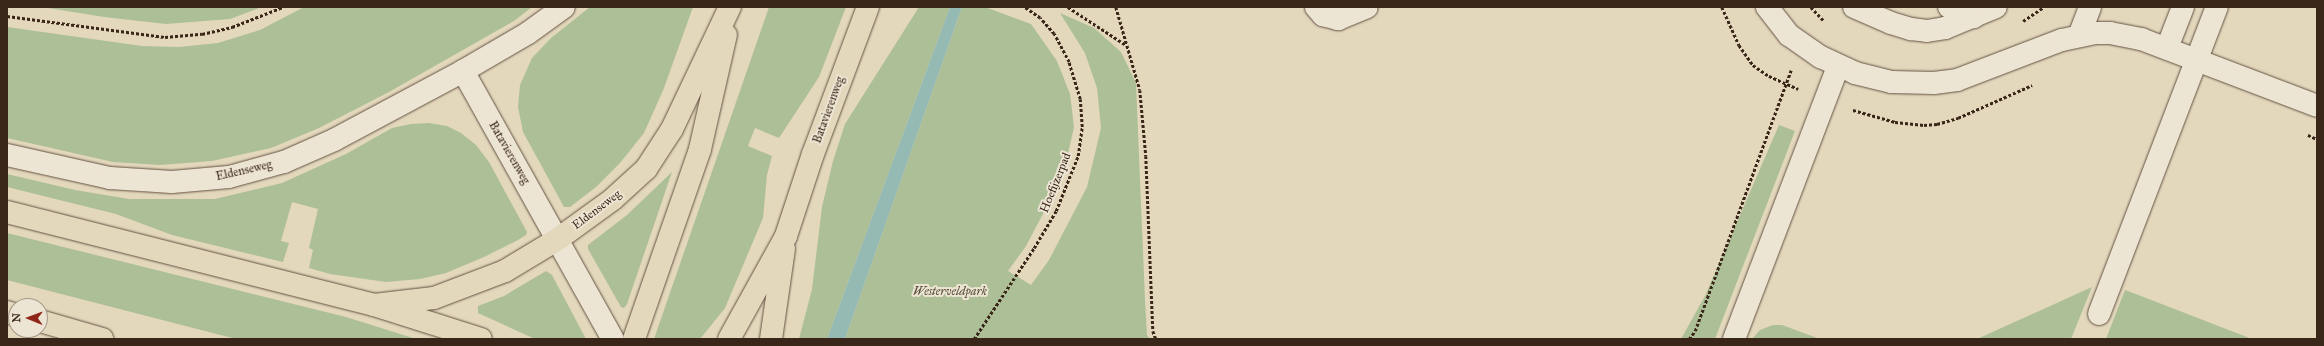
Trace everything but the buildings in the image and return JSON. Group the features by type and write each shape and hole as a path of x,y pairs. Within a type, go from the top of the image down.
{"main road":[{"name":"Eldenseweg","path":"374,305 434,298 505,271 558,239 613,199 646,169 672,128 730,7"},
{"path":"634,339 700,149 733,7"},
{"name":"Batavierenweg","path":"729,339 786,236 816,147 868,7"},
{"name":"Eldenseweg","path":"7,212 374,305 481,339"},
{"name":"Batavierenweg","path":"771,339 786,236"},
{"path":"48,323 102,339"}],"street":[{"path":"463,71 528,32 564,7"},
{"path":"1316,7 1323,16 1338,18 1367,7"},
{"path":"1767,7 1778,23 1800,44 1838,66 1867,77 1891,82 1934,84 1957,80 2062,40 2095,34 2124,35 2167,48 2317,106"},
{"path":"1854,7 1891,23 1919,30 1944,28 1996,7"},
{"path":"1949,7 1974,17"},
{"path":"2079,36 2090,7"},
{"path":"2167,48 2182,7"},
{"path":"2099,314 2217,7"},
{"path":"1734,339 1838,66"},
{"name":"Eldenseweg","path":"7,155 110,178 172,182 229,177 284,162 334,140 463,71"},
{"name":"Batavierenweg","path":"463,71 613,339"}],"path":[{"path":"7,16 165,37 202,34 232,27 283,7"},
{"name":"Hoefijzerpad","path":"974,339 1034,248 1056,211 1078,156 1082,127 1080,99 1069,62 1054,34 1040,18 1024,7"},
{"path":"1068,7 1126,45"},
{"path":"1116,7 1140,90 1146,156 1153,331 1156,339"},
{"path":"1689,339 1694,331 1813,10"}],"green space":[{"path":"42,7 262,7 230,19 166,24 104,17"},
{"path":"304,7 532,7 514,21 389,92 319,128 271,148 212,161 160,165 113,162 7,138 7,27 142,46 179,47 218,43 260,30"},
{"path":"590,7 693,7 664,88 644,133 620,163 596,187 570,207 564,207 523,132 518,107 520,85 532,58 551,38"},
{"path":"769,7 846,7 819,77 779,138 755,128 748,146 772,156 767,175 763,218 725,308 700,339 654,339"},
{"path":"919,7 950,7 827,339 799,339 812,289 822,207 833,161 845,124"},
{"name":"Westerveldpark","path":"962,7 985,7 1031,24 1057,61 1070,94 1074,127 1063,176 1026,246 1008,271 1031,285 1049,260 1087,187 1101,128 1097,88 1085,53 1060,13 1094,28 1121,52 1136,83 1145,300 1147,335 1150,339 845,339"},
{"path":"429,123 447,126 461,133 476,145 489,162 527,232 526,235 518,240 484,257 446,273 420,279 386,282 330,274 309,268 313,250 309,248 318,209 292,202 281,241 289,243 283,262 172,235 116,214 7,187 7,174 75,190 129,199 215,199 282,183 346,154 392,128 411,124"},
{"path":"1779,125 1795,131 1715,339 1681,339 1705,296"},
{"path":"672,172 627,304 624,308 621,307 588,249 588,245 627,215"},
{"path":"7,233 346,317 416,339 236,339 7,280"},
{"path":"546,271 552,275 586,339 535,339 478,313 478,306 504,296"},
{"path":"2092,287 2071,339 1977,339"},
{"path":"2125,290 2141,296 2252,339 2106,339"},
{"path":"1773,325 1782,325 1820,339 1752,339 1760,330"}],"water":[{"path":"950,7 962,7 845,339 827,339"}]}
